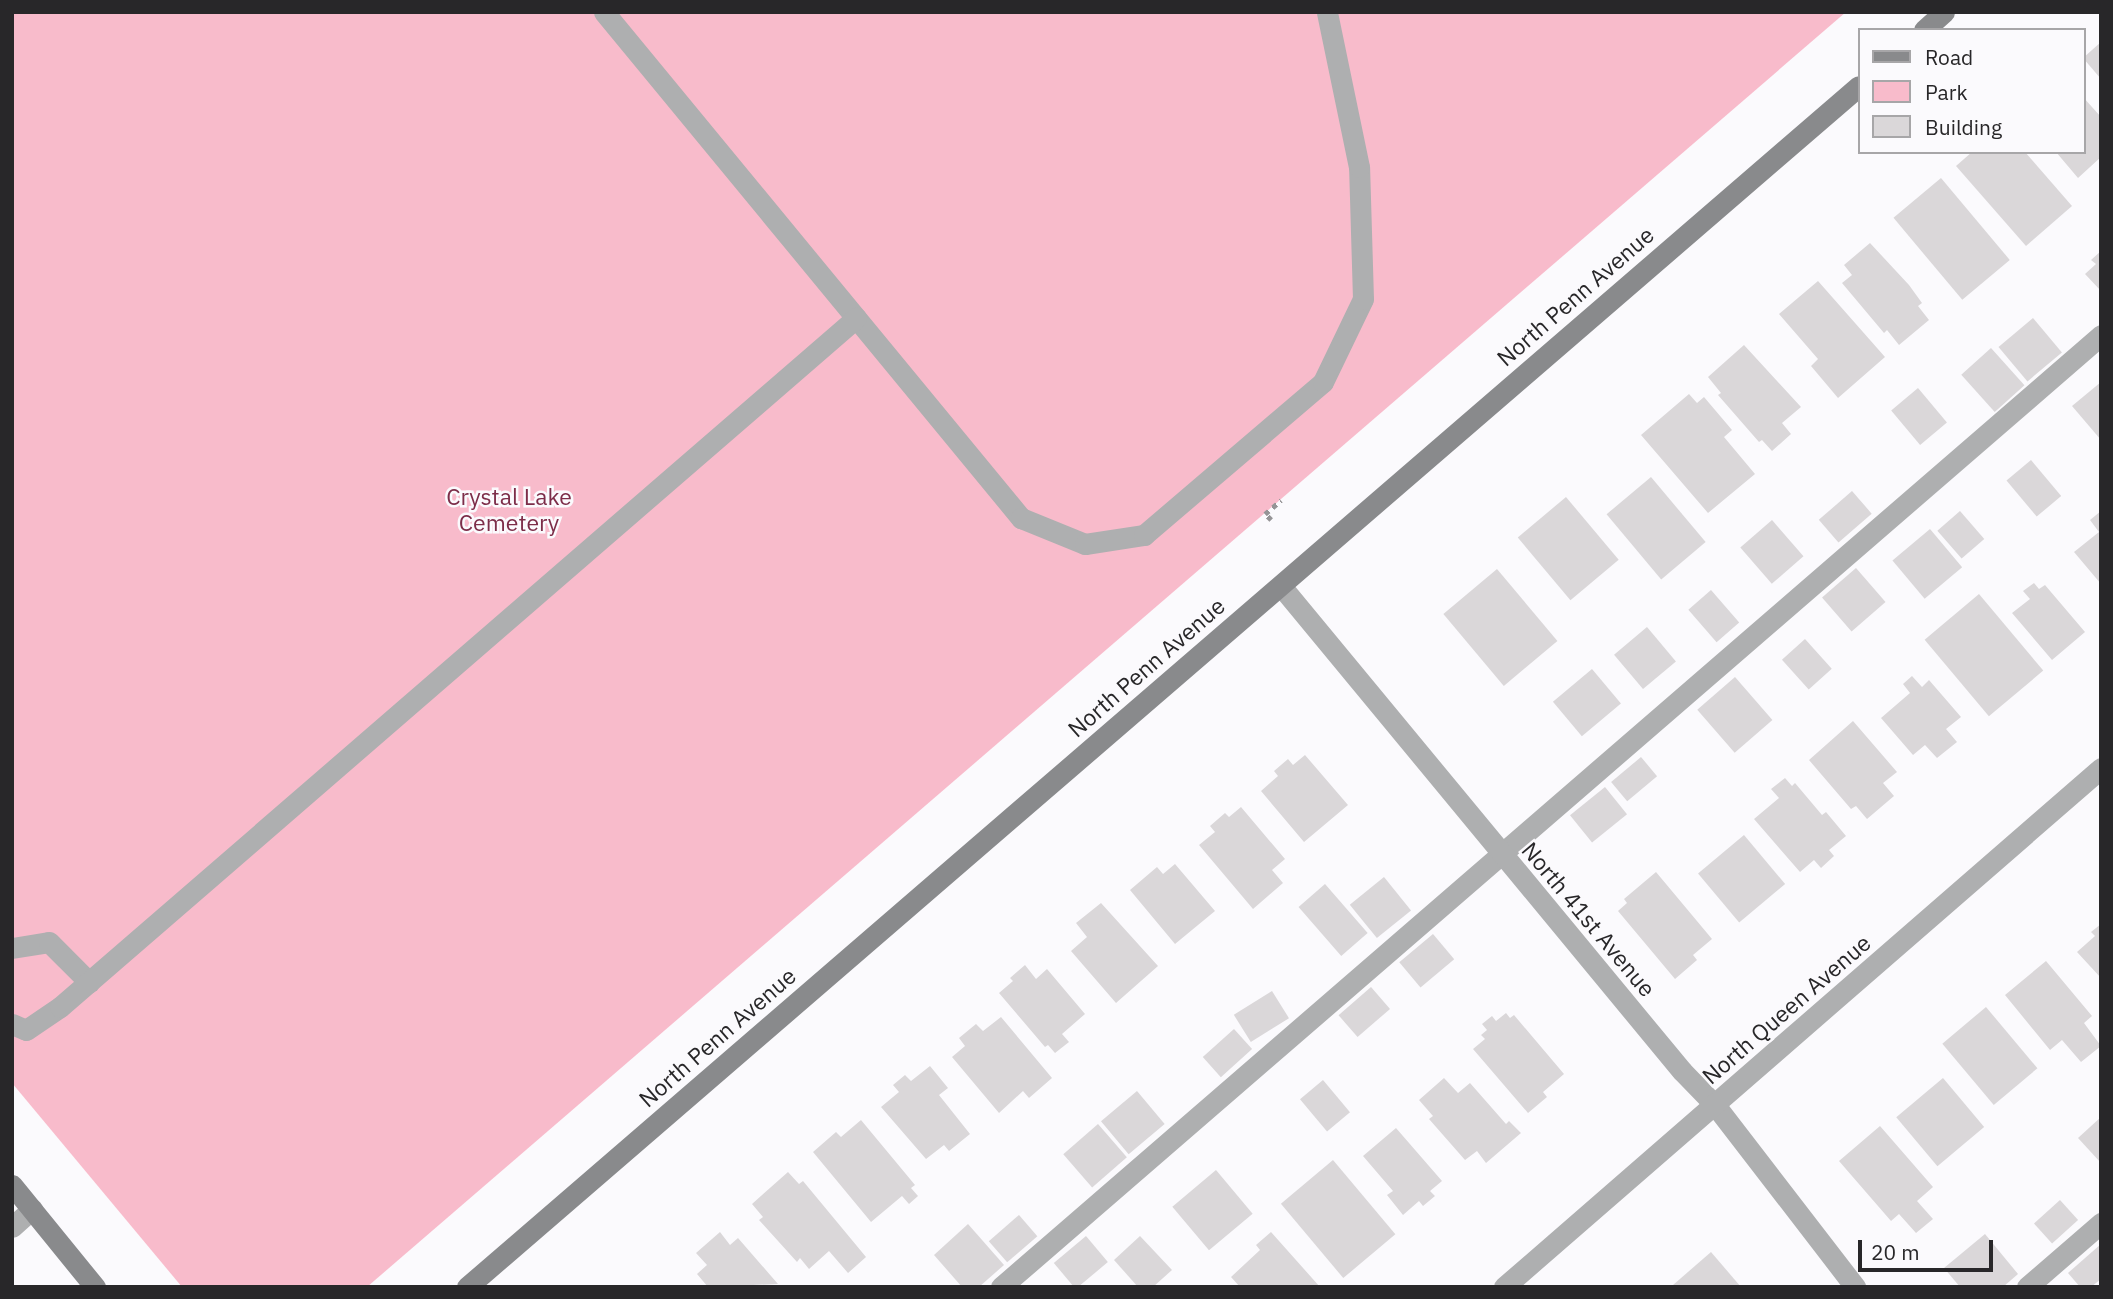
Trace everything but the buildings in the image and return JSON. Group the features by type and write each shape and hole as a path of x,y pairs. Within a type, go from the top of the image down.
{"main road":[{"path":"1926,28 1944,12"},
{"name":"North Penn Avenue","path":"467,1287 1857,88"},
{"path":"12,1185 95,1287"}],"street":[{"path":"604,12 1021,518 1085,544 1144,535 1323,382 1363,299 1359,167 1327,12"},
{"path":"12,1024 26,1030 89,982 856,318"},
{"path":"1001,1287 2101,335"},
{"name":"North 41st Avenue","path":"1281,586 1682,1071 1715,1105 1855,1287"},
{"name":"North Queen Avenue","path":"1504,1287 2101,768"},
{"path":"12,948 49,942 89,982"},
{"path":"12,1227 32,1209"},
{"path":"2027,1287 2101,1223"}],"path":[{"path":"1271,520 1265,514 1281,500"}],"green space":[{"name":"Crystal Lake Cemetery","path":"12,12 1846,12 367,1287 182,1287 12,1083"}]}
